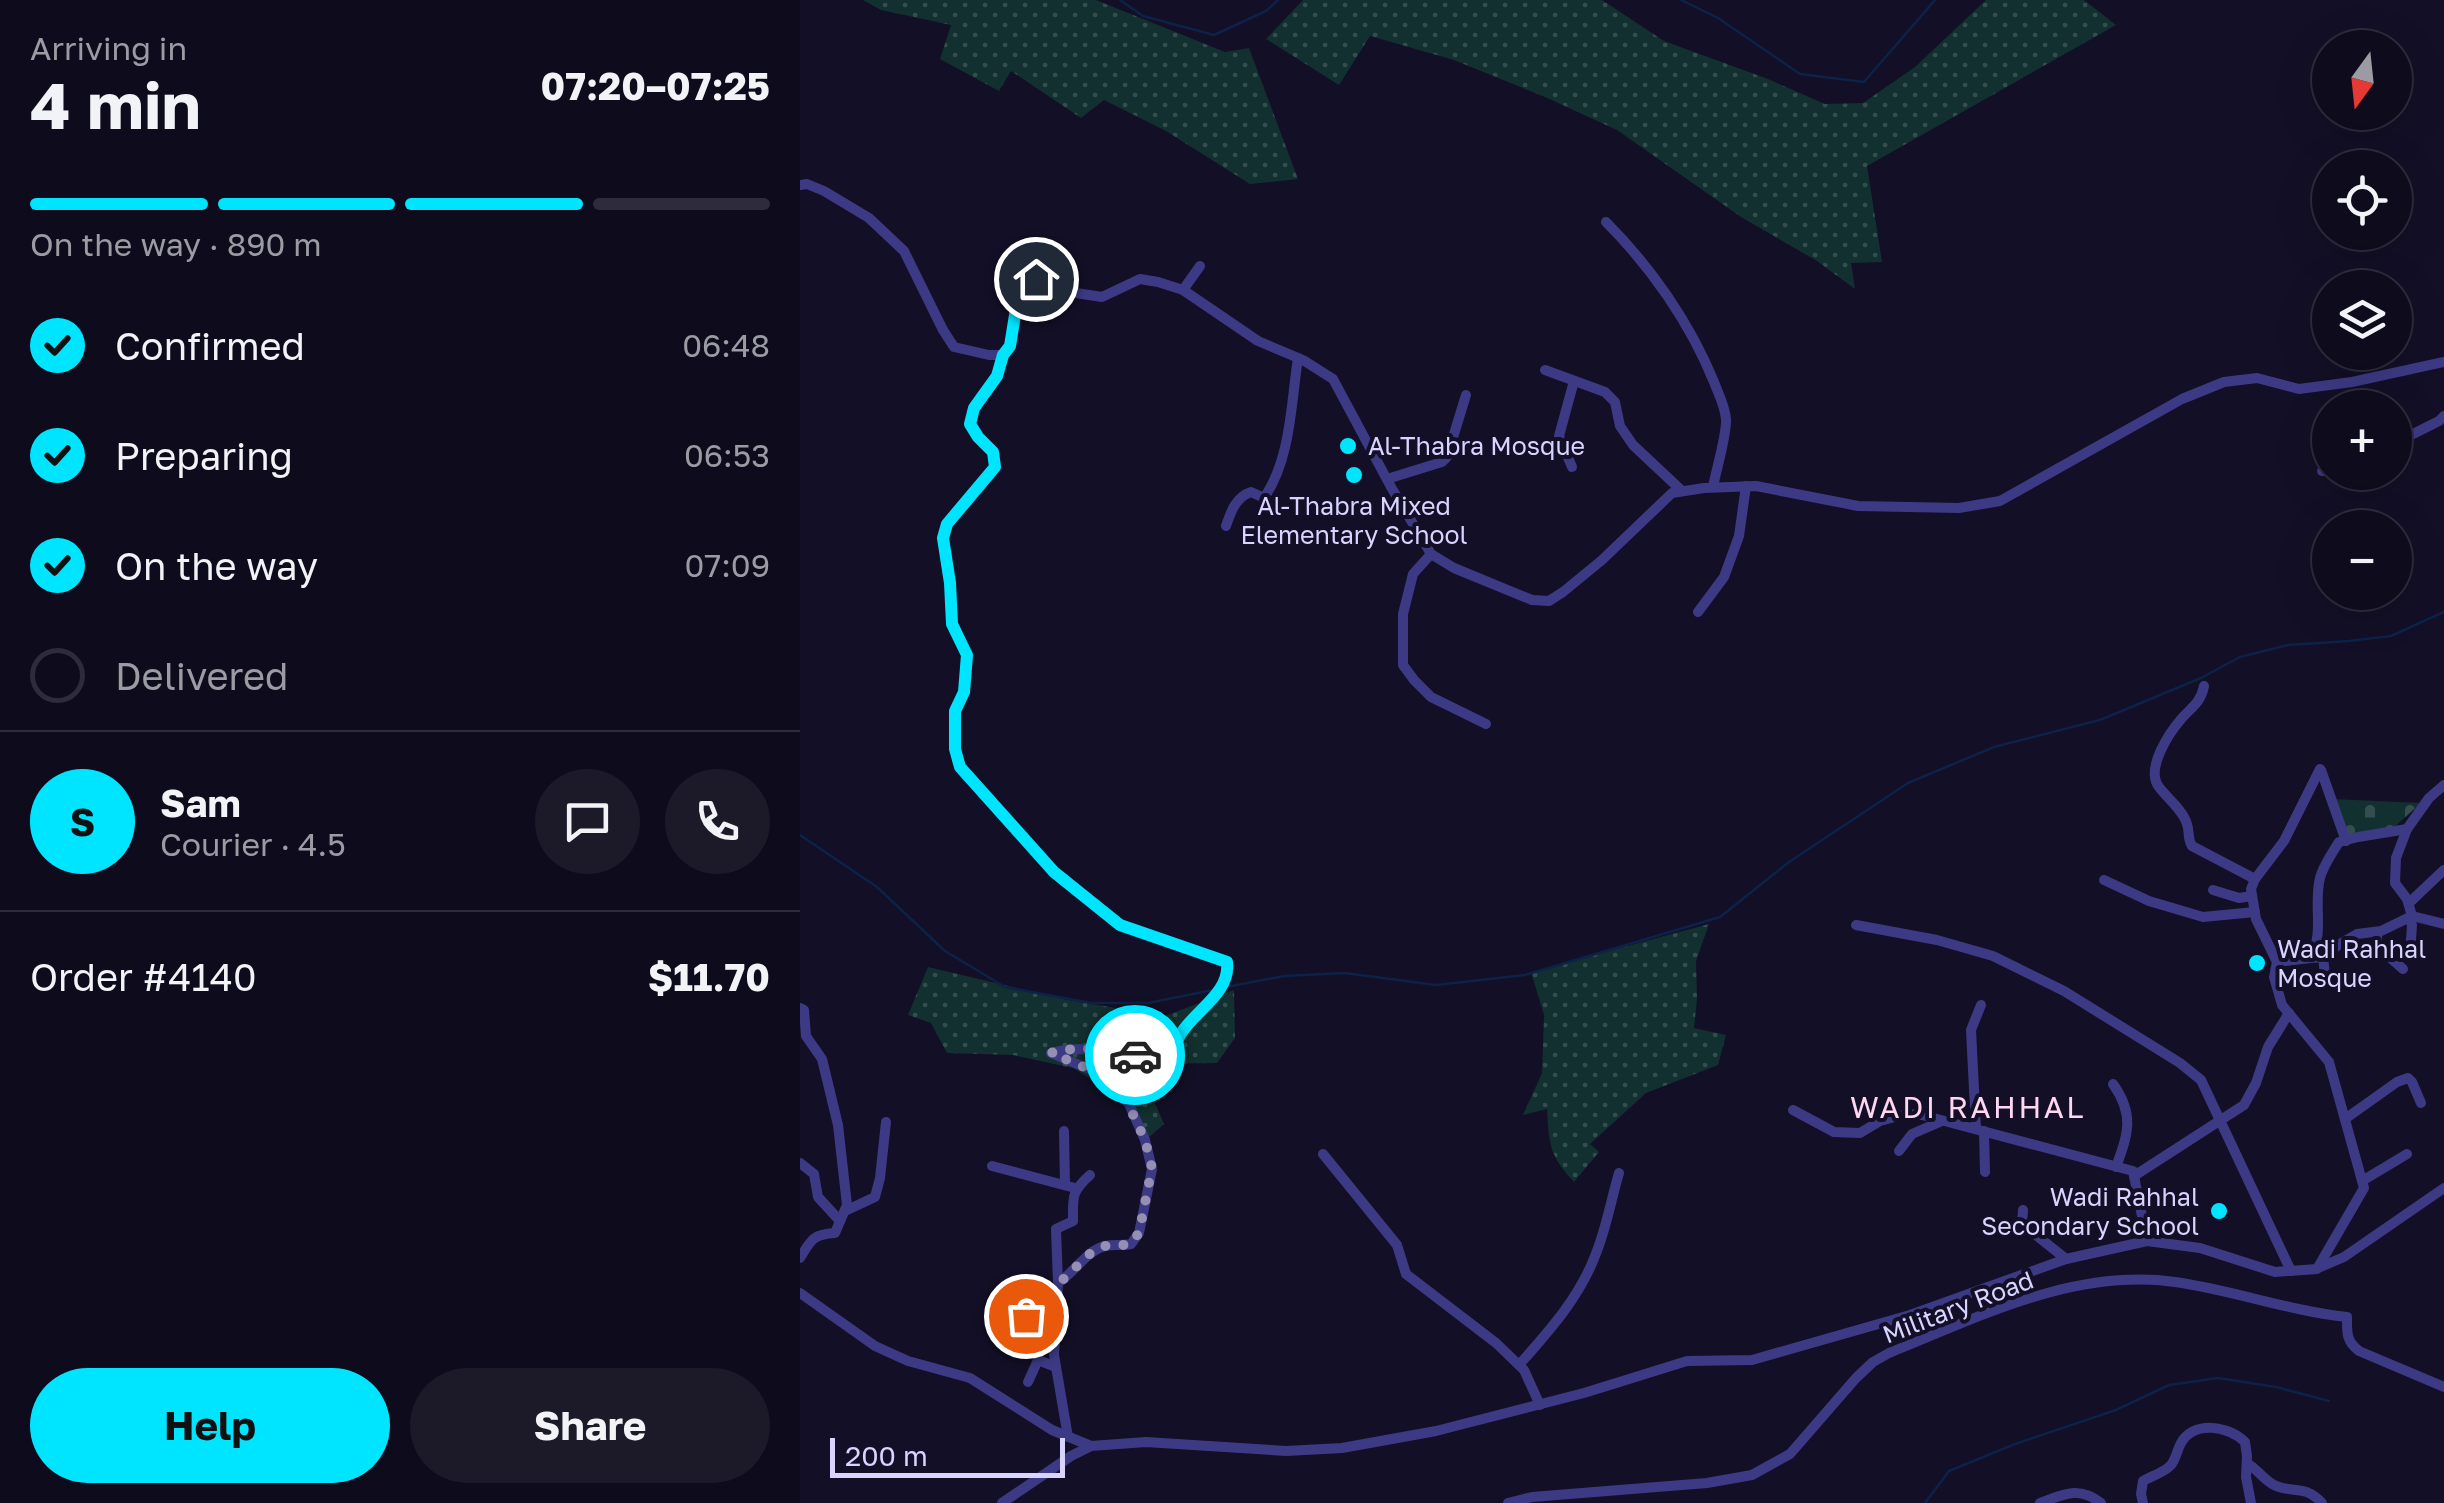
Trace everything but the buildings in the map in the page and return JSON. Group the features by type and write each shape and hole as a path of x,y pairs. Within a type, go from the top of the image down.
{"street":[{"path":"800,185 824,190 870,218 904,251 954,347 1003,355"},
{"path":"1606,222 1629,245 1673,305 1705,361 1721,399 1726,420 1713,487"},
{"path":"1183,290 1200,266"},
{"path":"1058,1283 1102,1246 1130,1244 1139,1233 1152,1168 1145,1140 1128,1104 1103,1075 1051,1053 1065,1049 1107,1050 1172,1058 1179,1036 1221,988 1228,973 1227,962 1120,925 1054,872 960,767 955,749 955,711 964,692 967,655 952,624 943,538 947,524 995,467 993,452 970,424 974,408 997,376 1010,346 1020,284 1036,279 1102,297 1140,280 1158,282 1183,290 1258,341 1334,379 1431,554 1454,568 1532,600 1549,601 1602,560 1672,493 1756,486 1858,506 1959,508 2000,501 2182,399 2224,382 2257,378 2299,388 2352,382 2444,362"},
{"path":"1226,526 1232,509 1244,495 1252,492 1264,498 1275,482 1298,358"},
{"path":"1545,370 1605,392 1615,402 1620,426 1633,445 1682,491"},
{"path":"1572,466 1559,436 1574,380"},
{"path":"1387,479 1447,457 1466,395"},
{"path":"2412,435 2444,416"},
{"path":"1698,612 1730,564 1740,536 1746,486"},
{"path":"1431,554 1413,574 1403,614 1403,665 1430,697 1486,724"},
{"path":"2204,686 2202,696 2182,718 2153,766 2154,782 2188,825 2187,837 2192,846 2255,879"},
{"path":"2317,1269 2364,1188 2329,1062 2282,1005 2274,977 2278,962 2256,919 2251,889 2284,841 2320,769 2346,840"},
{"path":"2410,954 2409,903 2395,882 2396,858 2407,829 2429,798 2444,785"},
{"path":"2310,958 2316,948 2319,925 2320,876 2339,842 2407,829"},
{"path":"2409,903 2444,870"},
{"path":"2104,880 2150,901 2203,918 2255,912"},
{"path":"2213,890 2239,898 2252,896"},
{"path":"2278,962 2322,957 2357,934 2378,932 2411,917 2444,924"},
{"path":"1856,924 1994,956 2064,991 2180,1063 2201,1080 2292,1271"},
{"path":"2378,932 2377,946 2403,969"},
{"path":"2322,957 2325,975 2331,982"},
{"path":"1981,1006 1971,1030 1985,1172"},
{"path":"800,1008 804,1010 806,1036 822,1059 838,1124 847,1205 835,1233 810,1240 800,1258"},
{"path":"2134,1176 2244,1105 2256,1084 2268,1047 2289,1013"},
{"path":"800,1050 810,1042"},
{"path":"2344,1119 2408,1078 2421,1103"},
{"path":"2113,1084 2126,1109 2128,1134 2116,1167"},
{"path":"1793,1110 1834,1132 1860,1133 1880,1121 1906,1114 2133,1171 2147,1241"},
{"path":"1899,1152 1912,1134 1944,1121"},
{"path":"842,1216 875,1197 886,1122"},
{"path":"1064,1131 1073,1221 1056,1230 1054,1354 1068,1437"},
{"path":"1323,1154 1397,1245 1406,1274 1519,1365 1540,1404"},
{"path":"2362,1181 2407,1154"},
{"path":"800,1163 814,1174 818,1197 842,1216"},
{"path":"992,1166 1070,1186 1090,1175"},
{"path":"1519,1365 1556,1323 1596,1256 1619,1173"},
{"path":"1002,1503 1091,1446 1146,1442 1286,1451 1400,1439 1687,1361 1752,1360 1910,1315 2066,1258 2147,1241 2200,1248 2275,1272 2317,1269 2344,1257 2444,1188"},
{"path":"2023,1210 2022,1224 2066,1258"},
{"name":"Military Road","path":"1508,1503 1532,1497 1707,1483 1752,1475 1790,1454 1856,1378 1888,1353 2020,1301 2084,1284 2174,1282 2348,1317 2346,1333 2359,1351 2444,1387"},
{"path":"800,1293 875,1346 908,1362 970,1378 1052,1430 1091,1446"},
{"path":"996,1312 1056,1318"},
{"path":"1028,1382 1038,1360 1056,1367"},
{"path":"2143,1503 2142,1481 2173,1463 2182,1440 2195,1430 2218,1428 2241,1437 2247,1448 2246,1477 2252,1503"},
{"path":"2247,1463 2270,1483 2304,1490 2322,1503"},
{"path":"2040,1503 2079,1492 2101,1503"}],"green space":[{"path":"863,0 1096,0 1225,52 1249,48 1298,179 1250,184 1166,131 1104,100 1081,118 1011,71 999,91 940,59 951,25 881,10"},
{"path":"1303,0 1602,0 1664,41 1825,104 1863,103 1915,67 1986,0 2084,0 2116,25 1867,166 1882,262 1851,263 1855,289 1817,261 1741,217 1617,130 1454,60 1370,36 1339,85 1266,39"},
{"path":"2332,799 2421,803 2391,830 2343,837"},
{"path":"1709,924 1696,961 1694,1028 1726,1035 1718,1065 1646,1093 1590,1144 1599,1152 1574,1182 1552,1148 1547,1109 1523,1115 1542,1073 1544,1015 1531,972"},
{"path":"928,967 1068,1000 1165,1016 1234,990 1235,1038 1217,1063 1138,1064 1164,1124 1148,1138 1119,1097 1073,1068 1013,1055 947,1053 931,1023 908,1015"}],"waterway":[{"path":"1120,0 1143,16 1214,35 1266,11 1278,0"},
{"path":"1681,0 1718,18 1800,74 1864,82 1935,0"},
{"path":"1226,987 1284,976 1345,973 1436,985 1525,975 1720,917 1789,862 1908,783 1994,747 2100,720 2201,678 2240,657 2288,645 2391,636 2444,612"},
{"path":"800,835 877,887 945,951 1005,987 1091,1003 1148,1003 1213,990"},
{"path":"1925,1503 1949,1471 2116,1410 2169,1385 2218,1378 2329,1401"}],"way so far":[{"path":"1026,1316 1056,1318 1058,1283 1102,1246 1130,1244 1139,1233 1152,1168 1145,1140 1128,1104 1103,1075 1051,1053 1065,1049 1135,1055"}],"place":[{"name":"Al-Thabra Mosque","path":"1348,446"},
{"name":"Al-Thabra Mixed Elementary School","path":"1354,475"},
{"name":"Wadi Rahhal Mosque","path":"2257,963"},
{"name":"Wadi Rahhal Secondary School","path":"2219,1211"}],"district":[{"name":"WADI RAHHAL","path":"1968,1108"}],"route":[{"path":"1036,279 1020,284 1010,346 997,376 974,408 970,424 993,452 995,467 947,524 943,538 952,624 967,655 964,692 955,711 955,749 960,767 1054,872 1120,925 1227,962 1228,973 1221,988 1179,1036 1172,1058 1135,1055"}]}
